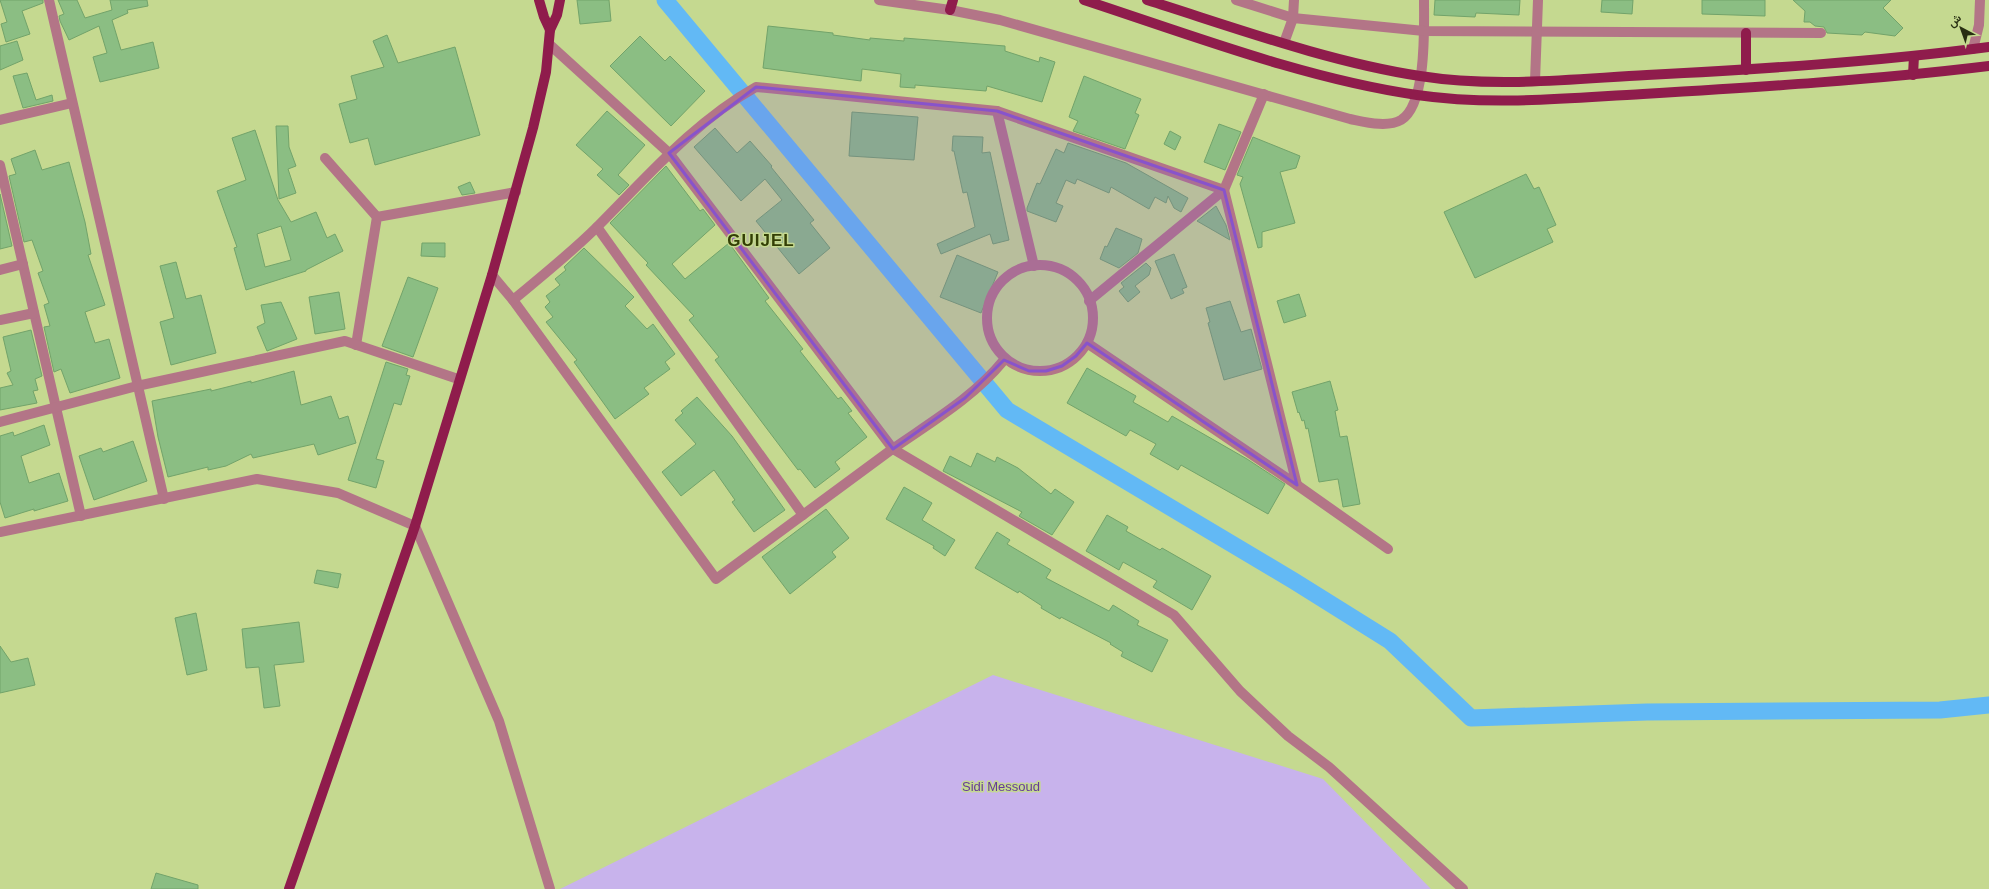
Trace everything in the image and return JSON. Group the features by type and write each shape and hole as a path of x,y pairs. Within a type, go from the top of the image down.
{"main road":[{"path":"539,0 550,30"},
{"path":"289,889 414,526 458,379 492,275 540,100 550,30 557,14 560,0"},
{"path":"1084,0 1278,63 1359,84 1417,95 1460,100 1504,101 1742,88 1913,75 1989,66"},
{"path":"1148,0 1284,43 1362,64 1420,76 1478,82 1535,81 1746,70 1914,56 1989,47"},
{"path":"1746,33 1746,70"},
{"path":"1913,75 1914,56"}],"street":[{"path":"48,0 164,499"},
{"path":"879,0 952,5 1000,20 1359,121 1378,123 1396,122 1405,117 1412,109 1417,95 1420,76 1424,31 1424,0"},
{"path":"1236,0 1293,18 1424,31 1536,33 1821,33"},
{"path":"1284,43 1293,18 1294,0"},
{"path":"1535,81 1538,0"},
{"path":"1973,49 1979,25 1980,0"},
{"path":"549,44 669,153 893,449 1174,615 1240,691 1288,736 1329,767 1463,889"},
{"path":"514,300 597,227 669,153 728,105 747,91 756,87 997,111 1224,190"},
{"path":"1089,301 1224,190 1264,94"},
{"path":"0,120 72,103"},
{"path":"997,111 1034,266"},
{"path":"325,158 377,217"},
{"path":"0,166 81,516"},
{"path":"1224,190 1297,485"},
{"path":"377,217 516,192"},
{"path":"356,345 377,217"},
{"path":"597,227 803,515"},
{"path":"0,270 23,264"},
{"path":"1042,265 1059,269 1074,278 1086,292 1089,301 1092,308 1092,326 1087,343 1076,356 1062,366 1046,371 1029,370 1004,360 991,339 987,322 989,304 996,288 1009,275 1024,267 1042,265"},
{"path":"492,275 514,300 716,579 893,449 966,398 991,376 1004,360"},
{"path":"0,320 34,312"},
{"path":"0,422 137,386 345,341 458,379"},
{"path":"1087,343 1297,485 1388,549"},
{"path":"0,532 257,479 338,493 414,526 499,721 550,889"}],"highlighted area":[{"path":"756,87 997,111 1224,190 1297,485 1087,343 1076,356 1062,366 1046,371 1029,371 1004,360 965,398 893,449 669,153"}],"green space":[{"name":"Sidi Messoud","path":"993,675 1323,779 1431,889 560,889"}],"building":[{"path":"0,0 43,0 43,3 22,11 30,34 6,42 1,24 7,22"},
{"path":"58,0 77,0 85,18 112,10 110,0 147,0 148,6 127,10 128,13 112,20 121,50 153,42 159,68 100,82 93,57 107,53 99,26 69,40 60,21 59,16 64,14"},
{"path":"577,0 609,0 611,21 580,24"},
{"path":"1435,0 1520,0 1519,15 1476,13 1475,17 1434,15"},
{"path":"1602,0 1633,0 1632,14 1601,12"},
{"path":"1702,0 1765,0 1765,16 1702,14"},
{"path":"1793,0 1891,0 1883,8 1903,28 1895,36 1865,32 1862,35 1827,33 1824,27 1815,26 1810,22 1804,22 1805,11"},
{"path":"768,26 833,33 833,35 870,40 870,38 904,41 904,38 1005,46 1005,51 1039,62 1040,57 1055,62 1042,102 987,86 986,91 915,85 915,88 900,87 901,74 862,69 861,81 763,68"},
{"path":"387,35 398,63 455,47 480,135 375,165 368,138 350,143 339,104 357,99 351,76 384,67 373,41"},
{"path":"640,36 665,61 670,56 705,91 671,126 610,66"},
{"path":"17,41 23,60 0,70 0,46"},
{"path":"27,73 36,100 52,95 53,101 23,108 13,76"},
{"path":"1084,76 1141,99 1135,113 1139,115 1125,149 1073,131 1078,121 1069,117"},
{"path":"607,111 645,145 618,175 629,185 619,195 597,175 603,169 576,145"},
{"path":"852,112 918,117 914,160 849,156"},
{"path":"1219,124 1241,132 1225,170 1204,162"},
{"path":"276,126 288,126 289,147 296,166 288,169 296,193 279,199"},
{"path":"715,128 737,153 750,141 772,166 771,167 814,220 810,223 830,248 799,274 756,221 782,200 765,179 741,201 694,147"},
{"path":"255,130 278,200 291,222 316,212 327,238 335,234 343,251 306,271 246,290 234,248 237,247 217,191 246,180 232,138","holes":["281,226 291,260 265,267 257,234"]},
{"path":"1170,131 1181,137 1175,150 1164,144"},
{"path":"953,136 983,137 982,153 990,152 1009,240 993,244 990,234 941,254 937,244 975,227 967,192 963,193 954,151 952,151"},
{"path":"1253,137 1300,156 1296,168 1280,172 1295,223 1262,232 1262,247 1258,248 1240,184 1243,177 1237,175"},
{"path":"1068,143 1126,163 1188,198 1181,212 1174,208 1168,196 1166,203 1155,197 1149,209 1111,187 1109,193 1077,179 1075,184 1066,180 1056,203 1063,206 1056,222 1027,211 1037,183 1040,184 1056,149 1064,153"},
{"path":"35,150 42,170 69,162 85,222 91,254 88,255 105,305 85,312 95,343 109,339 120,378 70,393 61,369 54,372 44,327 50,326 44,305 49,303 38,273 43,271 32,240 24,242 9,176 16,174 11,159"},
{"path":"666,166 700,211 703,209 715,225 672,264 685,279 729,243 769,298 765,301 803,349 800,351 838,399 841,397 852,411 848,413 867,437 835,462 840,469 815,488 800,469 798,470 715,360 719,357 689,320 694,316 646,265 648,263 610,223"},
{"path":"1526,174 1534,189 1539,187 1556,225 1547,229 1553,242 1475,278 1444,212"},
{"path":"470,182 475,193 462,195 458,187"},
{"path":"0,194 12,246 0,249"},
{"path":"1216,206 1226,225 1230,240 1197,221"},
{"path":"1116,228 1142,239 1138,253 1119,268 1100,259 1105,246 1107,247"},
{"path":"422,243 445,243 445,257 421,256"},
{"path":"584,248 634,297 625,306 647,329 653,324 675,354 665,362 670,369 644,388 649,394 615,419 574,362 577,360 546,322 553,317 545,307 550,302 546,296 560,285 555,279 566,270 564,267"},
{"path":"1174,254 1187,287 1182,289 1184,293 1171,299 1155,261"},
{"path":"957,255 998,272 981,313 940,297"},
{"path":"176,262 186,299 201,295 216,353 171,365 160,322 174,318 160,266"},
{"path":"1146,263 1151,268 1149,275 1135,286 1140,292 1128,302 1119,291 1124,287 1121,283"},
{"path":"408,277 438,288 413,357 382,346"},
{"path":"339,292 345,329 315,334 309,297"},
{"path":"1299,294 1306,316 1284,323 1277,301"},
{"path":"1230,301 1241,332 1251,329 1262,369 1224,380 1208,323 1210,322 1206,308"},
{"path":"281,302 297,339 267,351 257,327 265,323 261,305"},
{"path":"31,330 42,376 35,379 38,390 33,391 37,403 0,410 0,388 13,385 7,373 11,371 3,337"},
{"path":"386,362 408,369 406,375 410,376 401,405 394,403 376,459 384,461 376,488 348,480"},
{"path":"1087,368 1136,396 1133,402 1168,422 1172,416 1247,459 1285,484 1268,514 1181,465 1178,470 1150,454 1156,444 1130,430 1126,436 1067,403"},
{"path":"294,371 301,405 331,396 339,419 348,416 356,443 318,455 314,444 253,458 251,454 226,466 208,470 208,467 168,477 158,437 152,401 211,389 211,391 251,381 251,383"},
{"path":"1330,381 1338,410 1335,411 1340,437 1347,436 1360,504 1343,507 1338,479 1319,482 1308,428 1306,429 1304,420 1302,421 1299,412 1298,413 1292,392"},
{"path":"697,397 732,436 785,510 754,532 732,502 735,500 714,470 681,496 662,472 696,444 675,420 683,413 681,411"},
{"path":"44,425 50,445 21,456 29,483 59,473 68,501 5,518 0,502 0,436 13,432 14,436"},
{"path":"133,441 147,481 94,500 79,456 101,448 103,452"},
{"path":"977,453 995,462 997,457 1018,468 1051,494 1055,489 1074,502 1052,535 1019,516 1022,512 943,471 950,456 971,467"},
{"path":"904,487 932,503 922,520 955,540 945,556 933,548 934,546 886,519"},
{"path":"826,509 849,538 832,552 836,557 790,594 762,557"},
{"path":"1107,515 1128,527 1126,531 1160,550 1162,548 1211,576 1192,610 1153,587 1157,581 1123,562 1119,570 1086,551"},
{"path":"997,532 1010,540 1007,544 1051,570 1046,578 1109,611 1113,605 1139,621 1137,625 1168,640 1152,672 1121,656 1123,652 1110,644 1111,643 1061,617 1060,619 1041,608 1042,606 1019,591 1018,593 975,568"},
{"path":"317,570 341,574 338,588 314,583"},
{"path":"196,613 207,670 187,675 175,618"},
{"path":"299,622 304,662 274,665 280,706 264,708 259,667 246,668 242,629"},
{"path":"0,646 11,662 28,658 35,685 0,693"},
{"path":"156,873 198,885 198,889 151,889"}],"waterway":[{"path":"665,0 1007,410 1294,581 1390,641 1471,718 1647,712 1940,710 1989,705"}],"district":[{"name":"GUIJEL","path":"761,240"}]}
